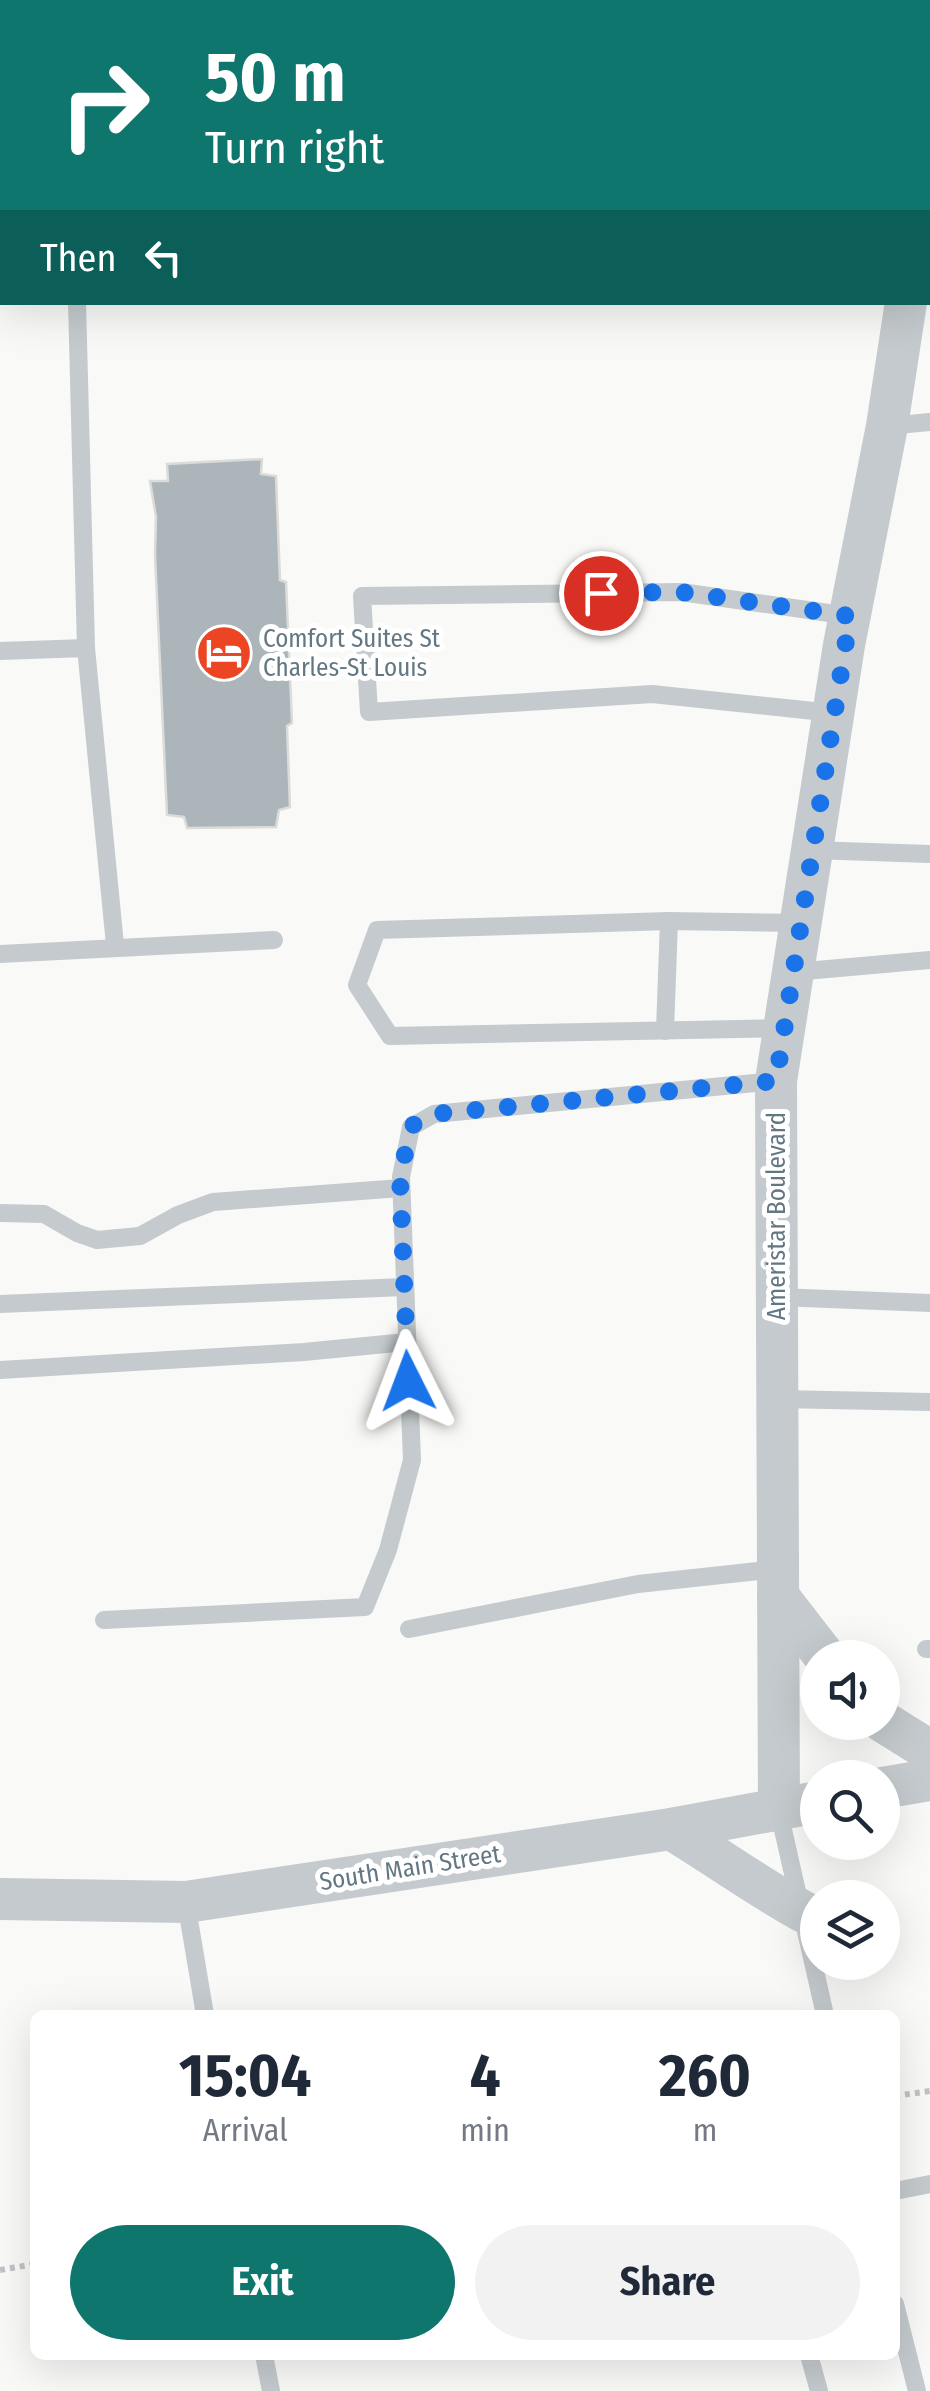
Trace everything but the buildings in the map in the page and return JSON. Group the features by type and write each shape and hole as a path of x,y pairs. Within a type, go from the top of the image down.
{"street":[{"name":"Ameristar Boulevard","path":"798,1807 778,1583 776,1081 850,616 887,426 906,305"},
{"path":"778,1583 814,1640"},
{"path":"900,1732 930,1751"},
{"path":"900,1785 930,1780"},
{"name":"South Main Street","path":"0,1899 186,1902 798,1807"},
{"path":"671,1829 726,1862 800,1917"}],"lane":[{"path":"76,305 86,648 115,946"},
{"path":"887,426 930,422"},
{"path":"834,713 652,694 369,712 362,596 681,592 850,616"},
{"path":"0,651 86,648"},
{"path":"811,850 930,854"},
{"path":"785,1028 390,1036 357,985 377,930 669,921 800,923"},
{"path":"665,1031 669,921"},
{"path":"0,954 274,940"},
{"path":"794,972 930,960"},
{"path":"104,1620 365,1606 388,1550 412,1460 401,1188 411,1126 434,1114 776,1081"},
{"path":"0,1213 44,1214 98,1240 140,1236 213,1202 401,1188"},
{"path":"0,1304 404,1288"},
{"path":"777,1297 930,1303"},
{"path":"0,1370 406,1342"},
{"path":"777,1399 930,1402"},
{"path":"409,1628 638,1584 778,1583"},
{"name":"Ameristar Boulevard","path":"798,1807 803,1880"},
{"path":"186,1902 204,2010"},
{"name":"Ameristar Boulevard","path":"818,1980 825,2010"},
{"path":"900,2190 930,2184"},
{"path":"900,2324 917,2391"},
{"path":"265,2360 271,2391"},
{"path":"810,2360 819,2391"}],"path":[{"path":"900,2095 930,2092"},
{"path":"0,2270 30,2265"}],"place":[{"name":"Comfort Suites St Charles-St Louis","path":"224,653"}],"route":[{"path":"408,1381 400,1177 411,1126 434,1114 776,1081 850,616 681,592 601,593"}]}
